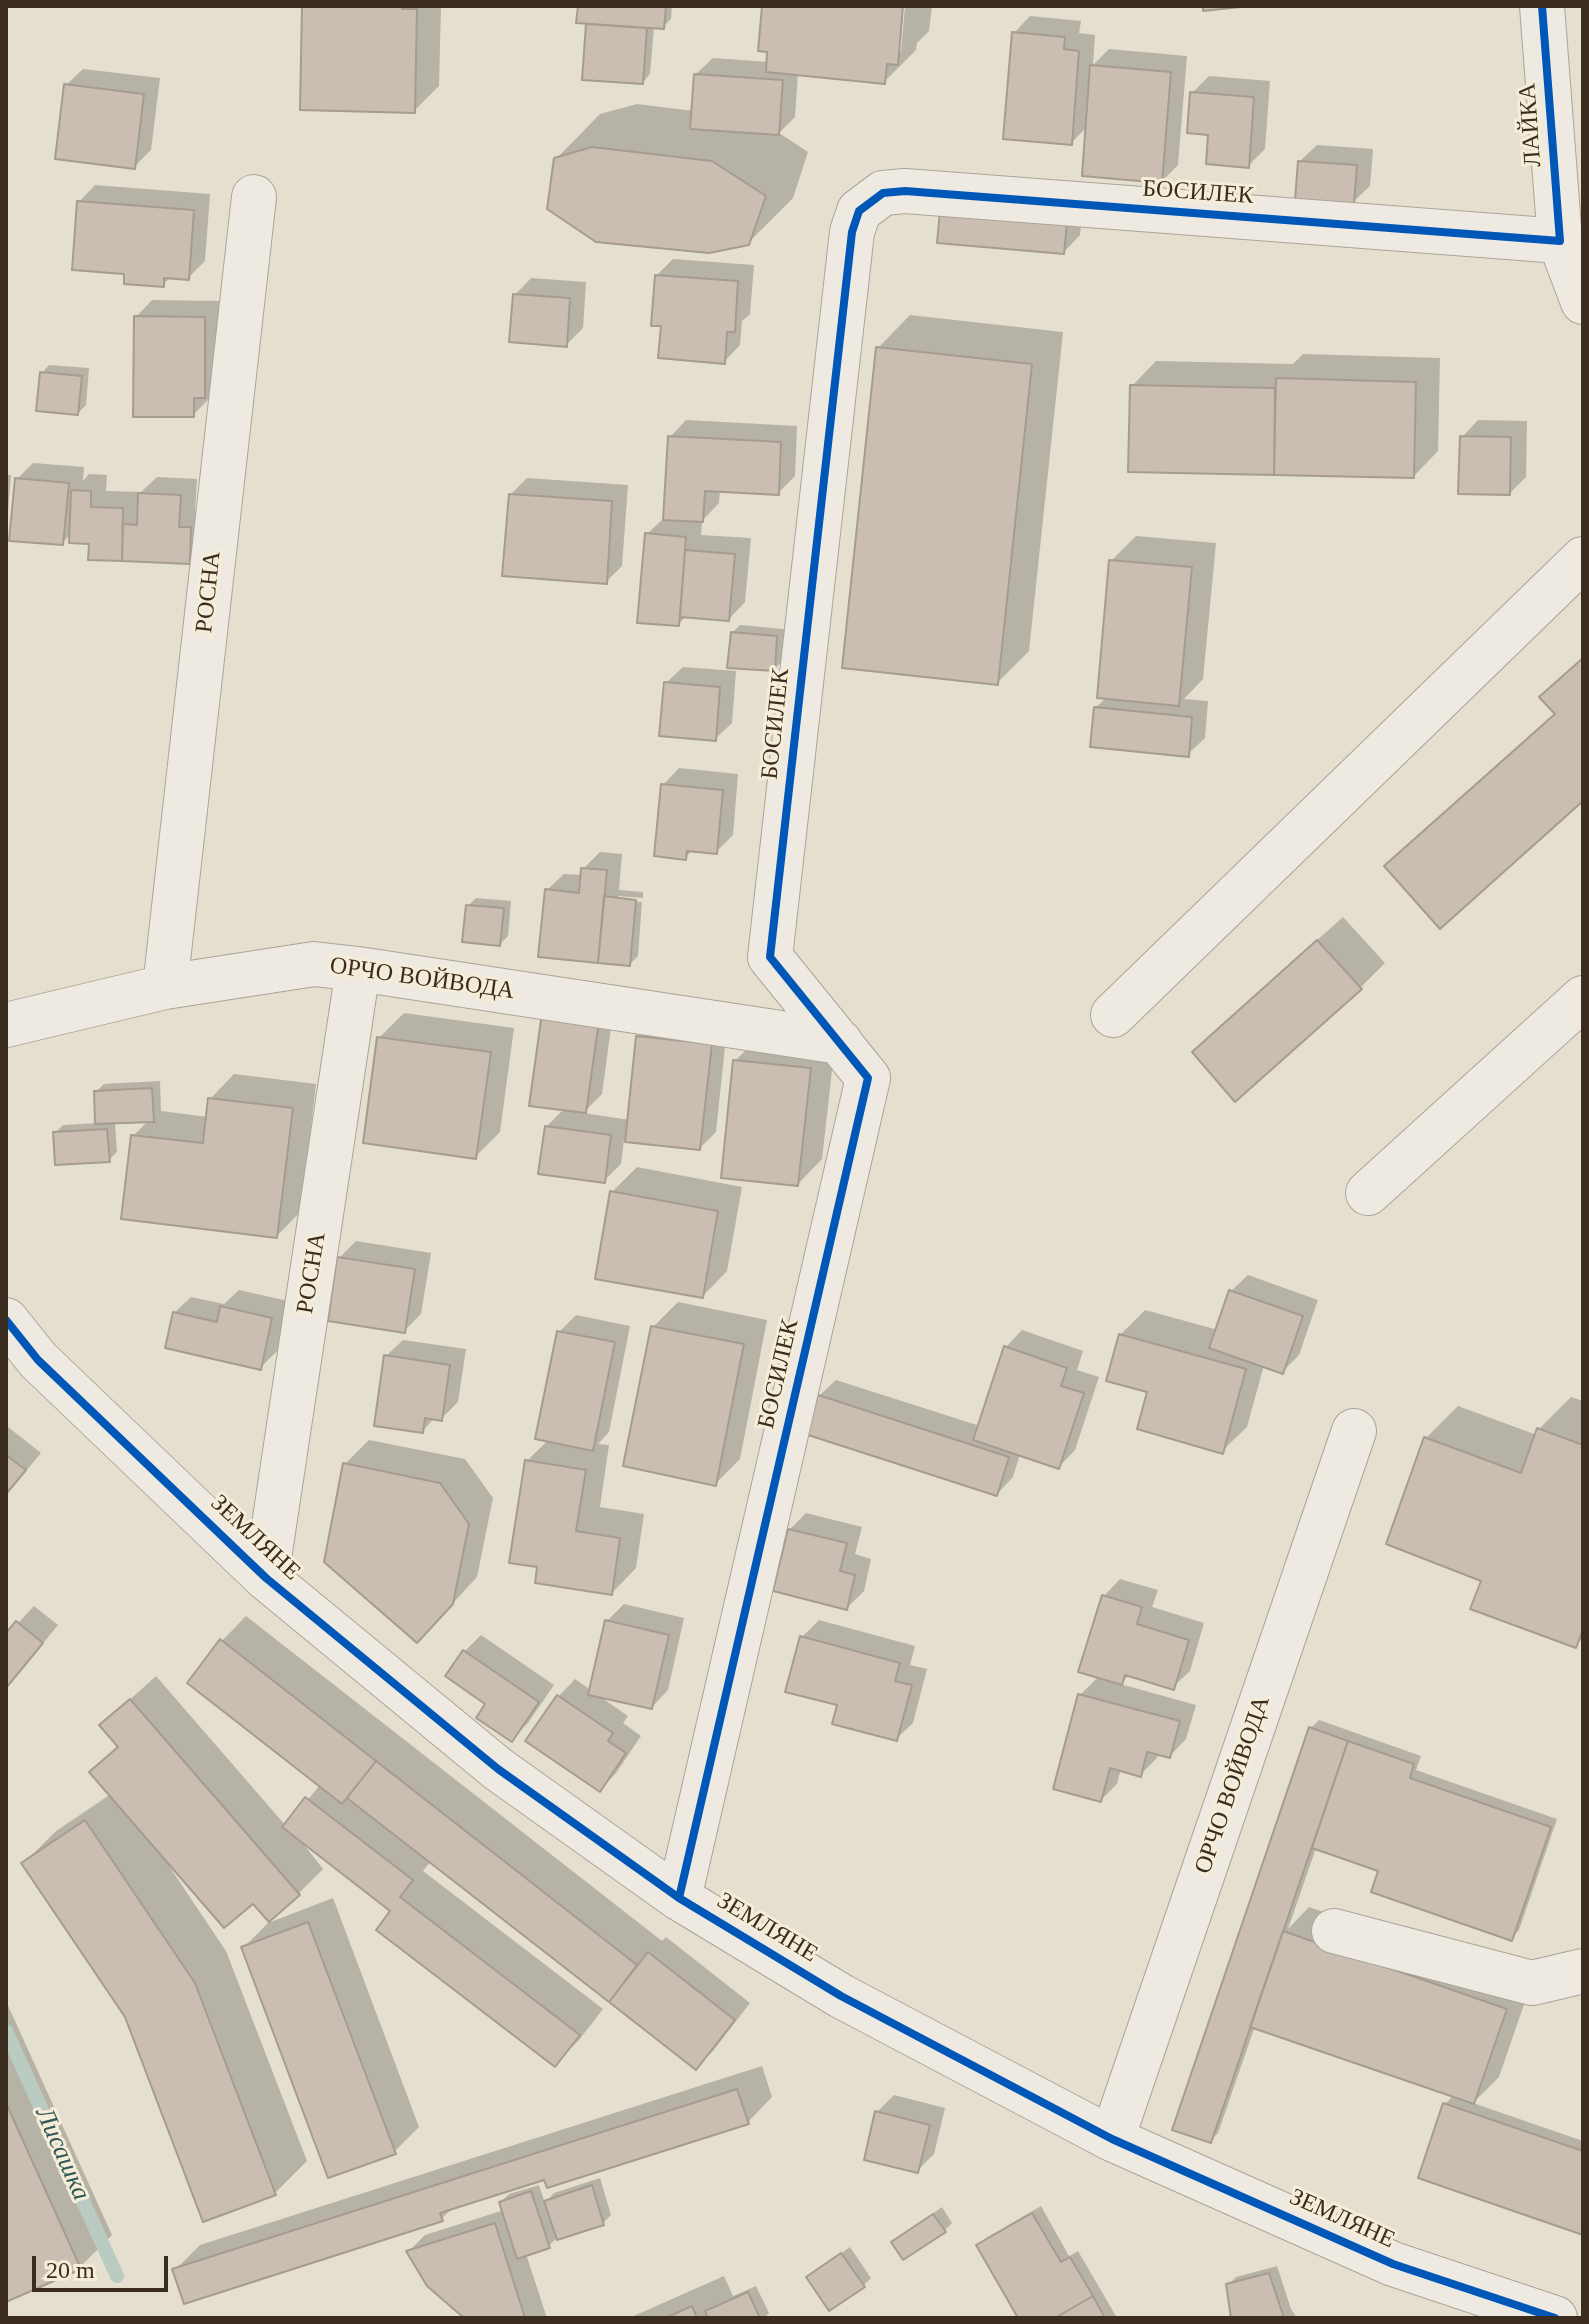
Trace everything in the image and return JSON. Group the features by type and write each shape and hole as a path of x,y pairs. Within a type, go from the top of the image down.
{"street":[{"name":"ЛАЙКА","path":"1542,6 1560,241 1583,302"},
{"name":"БОСИЛЕК","path":"763,1030 852,232 859,211 869,201 883,193 905,191 1560,241"},
{"name":"РОСНА","path":"165,987 254,197"},
{"path":"1113,1015 1583,559"},
{"name":"БОСИЛЕК","path":"679,1898 868,1078 770,957"},
{"name":"ОРЧО ВОЙВОДА","path":"6,1025 165,987 314,964 840,1042"},
{"name":"РОСНА","path":"266,1578 358,969"},
{"path":"1368,1193 1583,998"},
{"name":"ЗЕМЛЯНЕ","path":"6,1320 38,1360 266,1578 498,1769 679,1898 841,1996 1112,2139 1393,2264 1555,2318"},
{"name":"ОРЧО ВОЙВОДА","path":"1112,2139 1354,1431"},
{"path":"1334,1931 1532,1983 1583,1971"}],"building":[{"path":"302,6 402,6 402,9 417,9 415,113 300,110"},
{"path":"578,6 666,6 664,29 576,23"},
{"path":"762,6 903,6 898,65 887,64 885,84 766,72 767,52 758,51"},
{"path":"1203,6 1241,6 1241,7 1203,11"},
{"path":"586,24 647,28 643,84 582,80"},
{"path":"1012,32 1065,37 1064,49 1079,51 1072,145 1003,139"},
{"path":"1090,65 1171,72 1162,183 1082,176"},
{"path":"694,74 783,80 779,135 690,129"},
{"path":"64,84 144,94 135,169 55,159"},
{"path":"1190,92 1254,97 1249,168 1206,164 1208,135 1187,133"},
{"path":"592,147 712,161 766,196 749,245 709,253 596,242 547,209 554,158"},
{"path":"1298,161 1357,165 1354,204 1295,200"},
{"path":"77,201 194,210 189,280 164,278 164,287 124,284 124,274 72,270"},
{"path":"940,211 1067,222 1064,254 937,243"},
{"path":"655,275 738,281 735,332 727,332 725,364 658,358 661,326 651,326"},
{"path":"513,294 570,298 567,347 509,342"},
{"path":"134,316 205,317 205,398 194,398 194,417 133,417"},
{"path":"876,347 1032,364 998,685 842,668"},
{"path":"40,372 82,376 78,415 36,411"},
{"path":"1276,378 1416,382 1414,478 1274,475"},
{"path":"1130,385 1275,388 1274,475 1128,472"},
{"path":"668,436 781,442 779,495 705,491 703,522 663,520"},
{"path":"1460,436 1511,437 1510,495 1458,494"},
{"path":"15,478 69,483 63,545 9,541"},
{"path":"71,490 91,491 91,507 123,508 122,561 88,560 89,544 69,543"},
{"path":"138,493 181,495 179,527 191,527 190,564 122,561 123,524 137,525"},
{"path":"509,494 612,501 607,584 502,576"},
{"path":"645,533 686,537 679,626 637,623"},
{"path":"685,550 735,554 729,621 680,617"},
{"path":"1109,560 1192,567 1179,706 1097,698"},
{"path":"731,632 777,636 775,671 727,668"},
{"path":"1583,658 1583,801 1440,929 1384,866 1555,714 1539,697"},
{"path":"664,682 720,687 716,741 659,736"},
{"path":"1094,707 1192,717 1189,757 1090,747"},
{"path":"661,784 723,790 717,854 687,851 686,860 654,856"},
{"path":"581,868 607,870 598,963 538,957 545,889 579,893"},
{"path":"604,896 636,900 630,966 598,963"},
{"path":"466,905 504,908 500,946 462,942"},
{"path":"1317,940 1362,989 1235,1102 1192,1052"},
{"path":"543,1006 600,1014 586,1113 529,1106"},
{"path":"636,1036 712,1044 700,1150 625,1142"},
{"path":"377,1037 491,1052 476,1159 363,1143"},
{"path":"733,1060 811,1068 798,1186 721,1178"},
{"path":"152,1088 154,1122 95,1124 94,1091"},
{"path":"208,1098 293,1108 277,1238 121,1219 131,1135 203,1143"},
{"path":"545,1126 611,1135 605,1183 538,1174"},
{"path":"107,1129 110,1162 55,1165 53,1132"},
{"path":"610,1191 718,1211 703,1298 595,1279"},
{"path":"337,1257 415,1269 405,1333 328,1321"},
{"path":"1229,1290 1303,1316 1283,1374 1209,1348"},
{"path":"220,1306 272,1318 261,1370 165,1348 173,1312 217,1322"},
{"path":"651,1326 744,1344 716,1486 623,1466"},
{"path":"557,1331 615,1342 593,1451 535,1439"},
{"path":"1119,1334 1246,1369 1223,1454 1137,1429 1147,1392 1106,1381"},
{"path":"1004,1346 1067,1368 1061,1386 1084,1393 1059,1469 973,1440"},
{"path":"384,1355 450,1365 442,1421 425,1418 423,1433 374,1426"},
{"path":"818,1395 1009,1457 997,1496 805,1434"},
{"path":"1537,1428 1583,1445 1583,1629 1576,1648 1470,1609 1481,1581 1386,1544 1424,1437 1521,1473"},
{"path":"6,1455 26,1470 6,1494"},
{"path":"525,1460 586,1470 576,1531 620,1538 612,1595 535,1583 537,1567 509,1563"},
{"path":"343,1463 440,1483 469,1524 453,1604 417,1643 324,1562"},
{"path":"788,1529 847,1543 840,1571 855,1575 847,1610 773,1591"},
{"path":"1102,1595 1142,1607 1137,1624 1189,1640 1174,1690 1125,1675 1122,1685 1078,1672"},
{"path":"605,1620 669,1635 652,1709 588,1695"},
{"path":"16,1621 43,1643 6,1688 6,1633"},
{"path":"800,1636 900,1663 895,1681 912,1685 897,1741 832,1724 837,1705 785,1692"},
{"path":"220,1639 376,1761 342,1804 187,1683"},
{"path":"463,1650 539,1702 512,1742 476,1718 485,1704 445,1676"},
{"path":"1078,1694 1180,1721 1170,1758 1147,1752 1141,1777 1110,1768 1101,1802 1053,1789"},
{"path":"557,1695 613,1733 608,1741 626,1753 600,1792 525,1741"},
{"path":"130,1699 300,1895 269,1922 253,1904 224,1928 89,1772 118,1747 99,1725"},
{"path":"1309,1727 1348,1741 1211,2143 1172,2130"},
{"path":"1348,1741 1414,1764 1410,1778 1551,1827 1512,1941 1371,1892 1378,1871 1312,1848"},
{"path":"376,1761 637,1965 609,2002 347,1798"},
{"path":"305,1797 413,1880 400,1897 580,2035 555,2067 376,1930 390,1911 282,1827"},
{"path":"85,1820 195,1983 276,2195 203,2222 125,2017 21,1863"},
{"path":"308,1922 396,2154 328,2178 241,1947"},
{"path":"1283,1931 1507,2009 1474,2104 1250,2027"},
{"path":"648,1952 735,2020 696,2070 609,2002"},
{"path":"737,2089 749,2124 547,2188 544,2180 440,2213 443,2221 184,2304 172,2269"},
{"path":"6,2103 81,2269 6,2302"},
{"path":"1443,2103 1583,2151 1583,2235 1418,2178"},
{"path":"875,2111 930,2125 918,2173 864,2160"},
{"path":"592,2185 604,2225 557,2240 544,2201"},
{"path":"531,2191 550,2248 517,2259 499,2202"},
{"path":"1032,2213 1061,2262 1070,2257 1093,2296 1055,2318 1018,2318 976,2245"},
{"path":"933,2214 946,2232 903,2260 891,2242"},
{"path":"495,2223 525,2318 464,2318 427,2286 406,2251"},
{"path":"841,2253 865,2287 829,2311 806,2277"},
{"path":"1269,2273 1284,2318 1231,2318 1226,2284"},
{"path":"748,2292 760,2318 708,2318 705,2311"},
{"path":"1093,2296 1105,2318 1055,2318"},
{"path":"692,2306 697,2318 665,2318"}],"waterway":[{"name":"Лисашка","path":"6,2031 117,2276"}],"cycle path":[{"path":"679,1898 868,1078 770,957 852,232 859,211 883,193 905,191 1560,241 1542,6"},
{"path":"6,1320 38,1360 266,1578 498,1769 679,1898 841,1996 1112,2139 1393,2264 1555,2318"}]}
